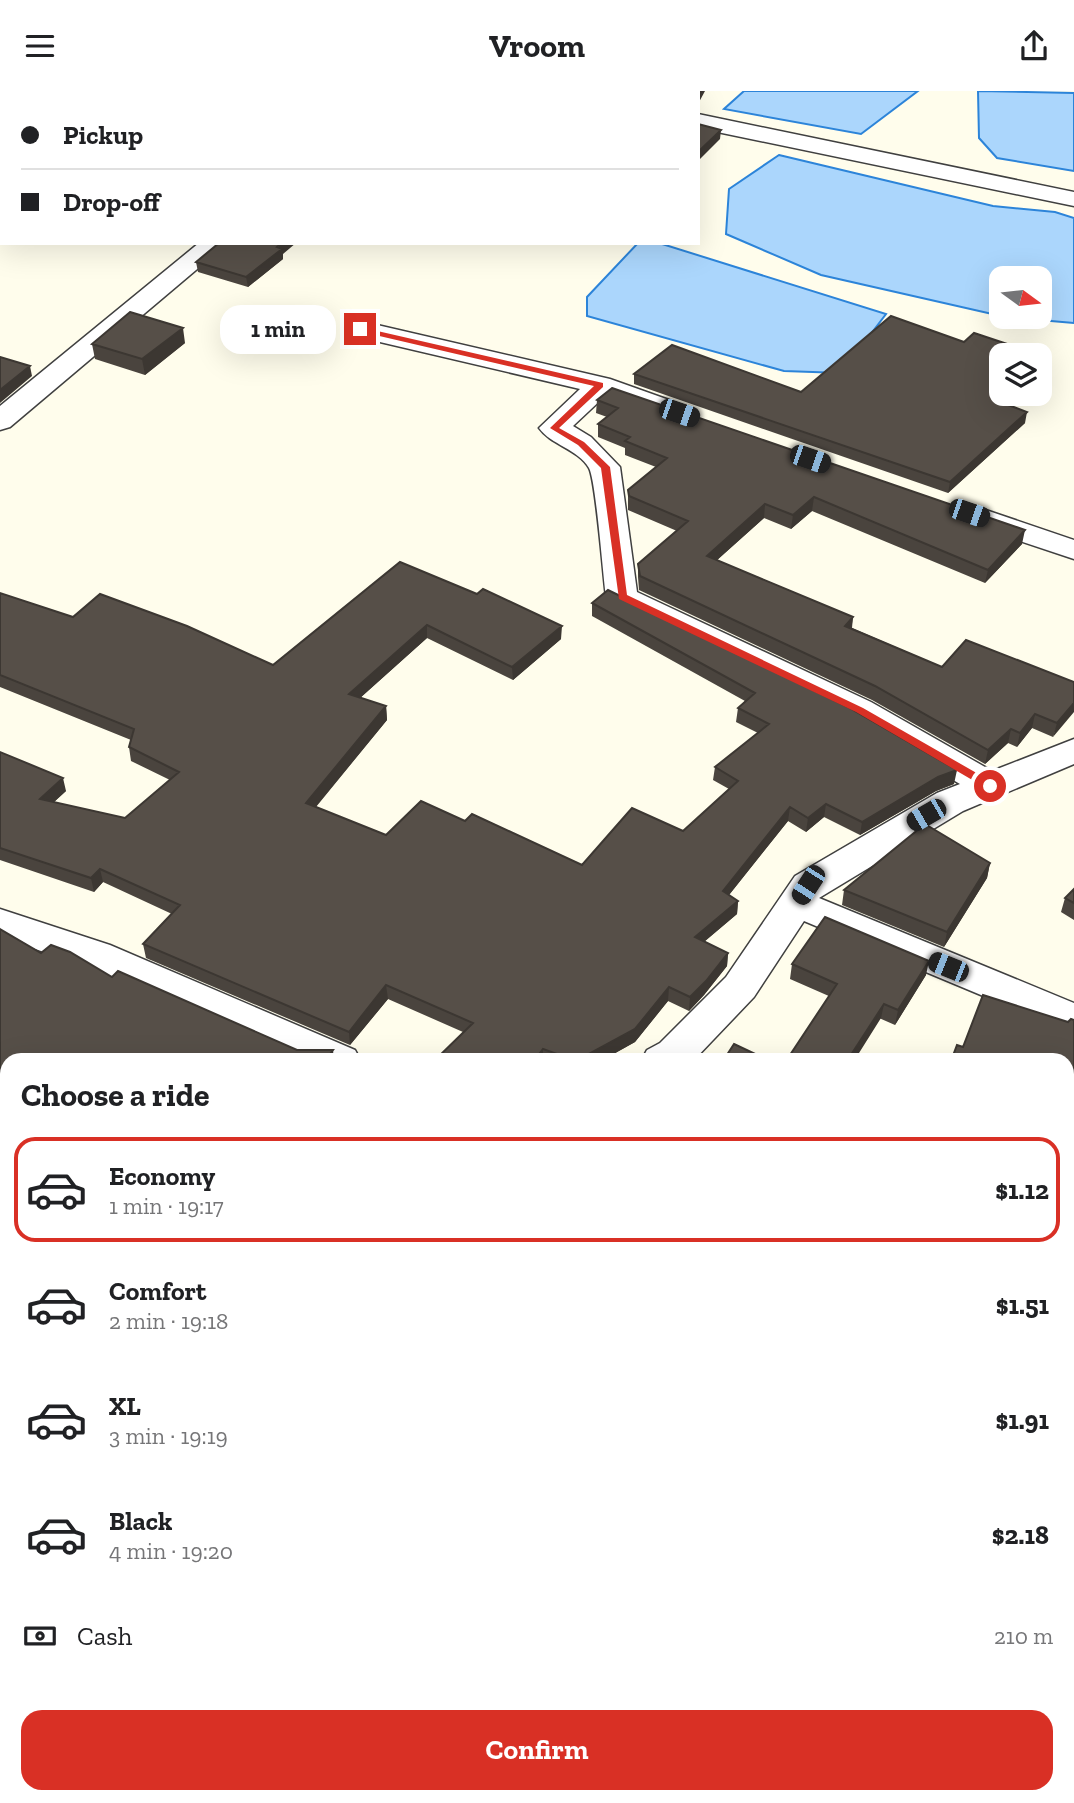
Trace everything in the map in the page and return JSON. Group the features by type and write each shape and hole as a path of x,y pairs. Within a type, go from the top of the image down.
{"street":[{"path":"700,121 1074,199"},
{"path":"0,421 213,245"},
{"path":"360,329 600,385 692,417"},
{"path":"600,385 554,428 581,443 605,467 622,597 859,710 990,786"},
{"path":"955,509 1074,550"},
{"path":"675,1053 740,987 808,885 950,802 1074,751"},
{"path":"796,903 1074,1019"},
{"path":"0,923 96,955 323,1053"}],"water":[{"path":"744,91 918,91 861,134 724,109"},
{"path":"978,91 1074,93 1074,171 997,158 979,138"},
{"path":"779,155 993,206 1055,212 1074,218 1074,323 1052,321 1052,266 989,266 989,313 821,275 726,234 729,189"},
{"path":"636,245 665,245 886,314 841,373 784,371 587,316 587,297"}],"building":[{"path":"700,125 721,130 700,150"},
{"path":"217,245 280,245 277,247 282,249 246,277 196,262"},
{"path":"130,312 183,328 142,359 92,344"},
{"path":"891,316 964,342 974,333 1004,343 989,343 989,406 1011,406 1027,412 950,482 634,374 672,345 801,392"},
{"path":"0,357 30,366 0,390"},
{"path":"612,388 1025,530 988,570 814,497 793,515 765,504 707,556 853,617 845,626 942,667 966,640 1074,682 1074,703 1057,723 1035,714 1020,733 1011,729 988,750 875,686 640,576 638,564 688,521 629,496 628,490 667,458 625,441 630,437 598,424 618,408 597,400"},
{"path":"400,562 477,594 483,589 562,626 512,667 427,625 349,694 386,706 306,803 386,835 421,801 465,821 472,814 582,865 632,808 683,831 738,781 715,767 769,724 738,708 755,693 592,603 608,590 848,707 957,770 938,777 862,822 826,804 808,818 790,807 723,891 738,901 695,937 728,953 690,997 669,987 635,1029 591,1053 554,1053 543,1049 540,1053 442,1053 473,1023 386,985 349,1032 143,944 180,905 100,869 91,878 0,848 0,752 63,778 40,799 125,818 179,772 129,747 134,729 0,675 0,593 73,617 100,594 187,626 273,665"},
{"path":"925,824 990,863 947,932 844,890"},
{"path":"1074,889 1074,903 1065,898"},
{"path":"825,917 929,961 898,1010 884,1004 852,1053 791,1053 837,984 792,964"},
{"path":"0,929 41,953 51,945 70,952 112,977 118,971 297,1050 333,1050 331,1053 0,1053"},
{"path":"983,995 1068,1022 1074,1020 1074,1053 954,1053 957,1045 963,1047"},
{"path":"734,1044 753,1053 728,1053"}],"route":[{"path":"360,329 600,385 554,428 581,443 605,467 622,597 859,710 990,786"}]}
